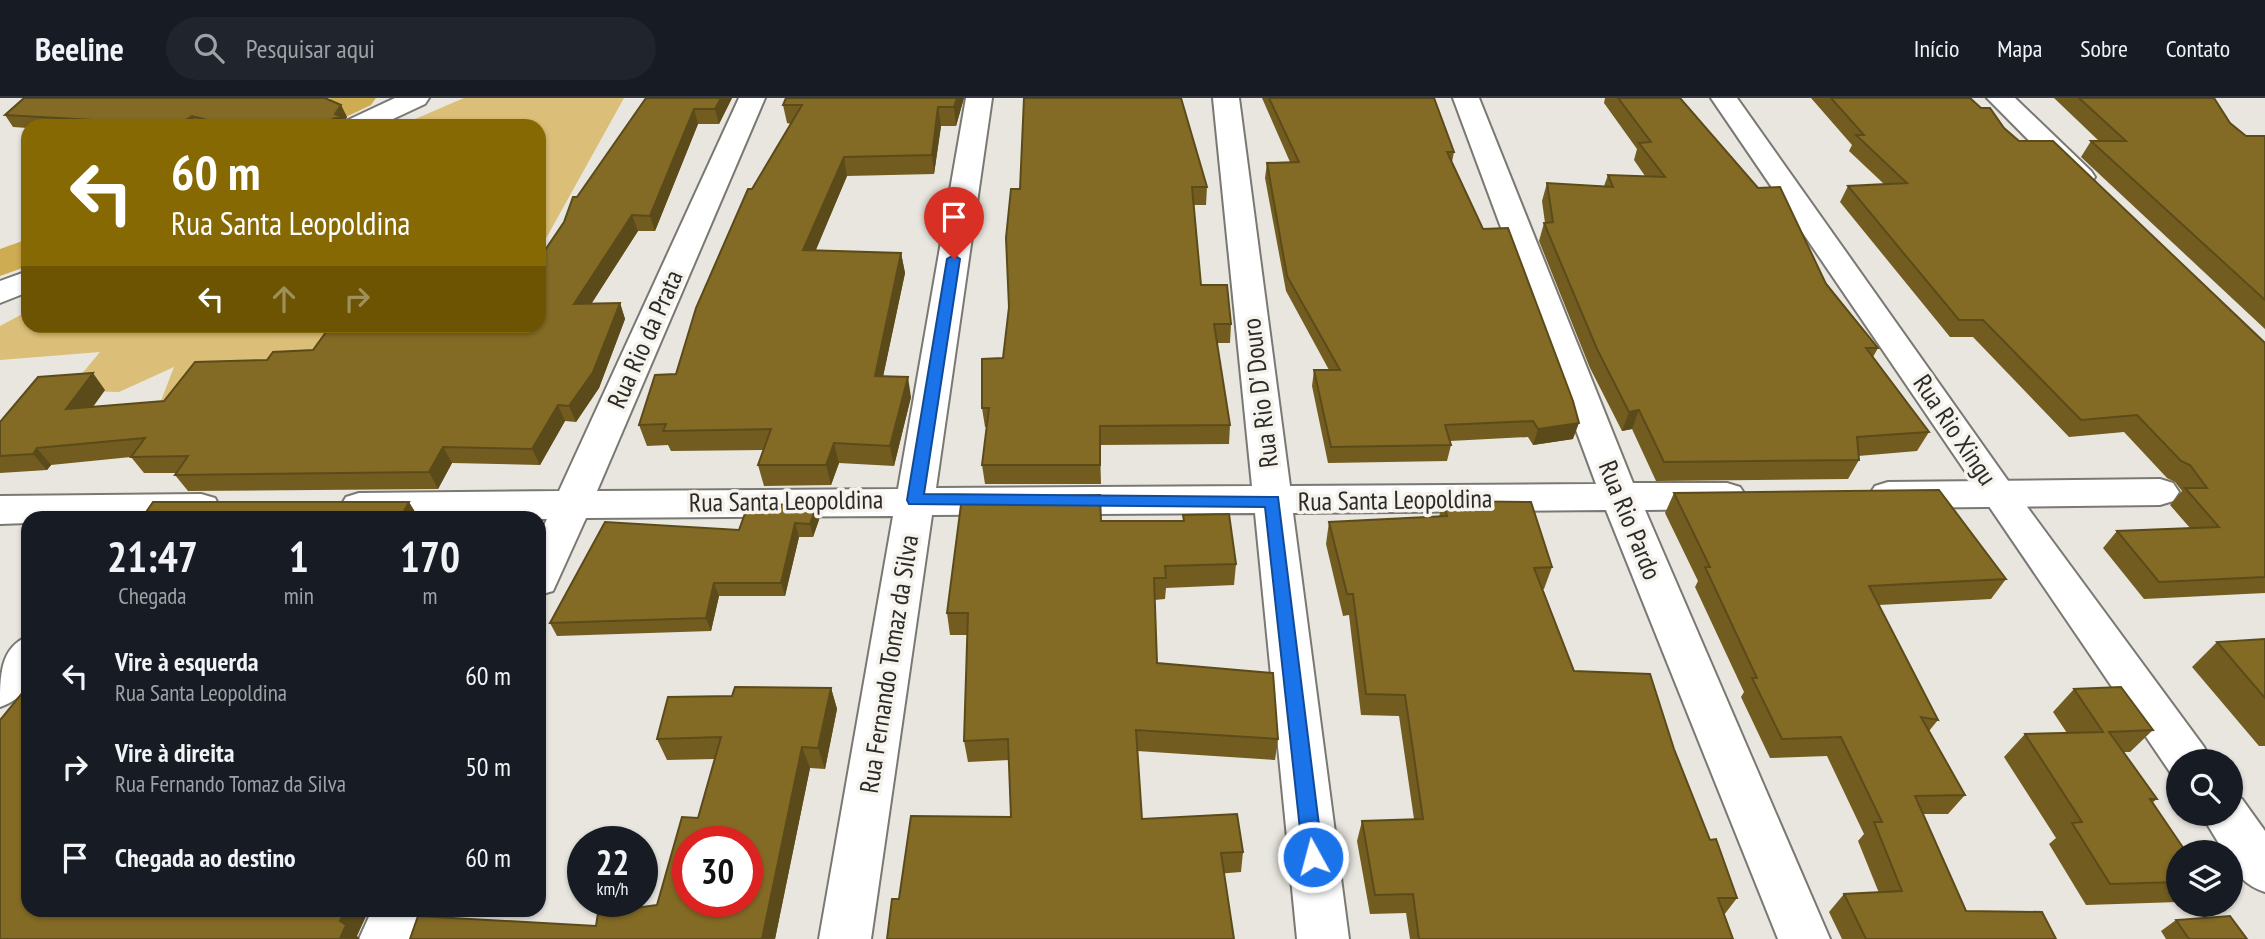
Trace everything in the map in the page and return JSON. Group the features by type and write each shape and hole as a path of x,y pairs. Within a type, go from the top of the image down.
{"street":[{"path":"372,119 416,98"},
{"name":"Rua Rio da Prata","path":"546,563 752,98"},
{"name":"Rua Fernando Tomaz da Silva","path":"845,939 979,98"},
{"name":"Rua Rio D' Douro","path":"1226,98 1323,939"},
{"name":"Rua Rio Pardo","path":"1466,98 1620,497 1804,939"},
{"name":"Rua Rio Xingu","path":"1724,98 1998,494 2179,749"},
{"path":"2000,98 2098,194"},
{"path":"0,293 21,283"},
{"path":"1849,495 2160,492"},
{"name":"Rua Santa Leopoldina","path":"320,507 915,500 1273,501 1768,496"},
{"path":"175,511 236,508"},
{"path":"0,510 45,511"},
{"path":"0,689 21,662"},
{"path":"2234,826 2265,870"},
{"path":"385,939 394,917"}],"shaded area":[{"path":"464,98 624,98 546,238 546,119 415,119"},
{"path":"21,315 21,333 381,333 159,406 174,367 119,392 86,391 80,376 100,352 0,360 0,326"},
{"path":"405,333 445,333 424,367"}],"building":[{"path":"24,98 325,98 341,105 335,114 340,116 333,119 204,119 192,116 188,119 75,119 5,115"},
{"path":"646,98 721,98 715,109 694,109 650,216 632,215 574,304 620,303 593,372 569,406 558,405 532,449 443,447 429,472 175,475 188,456 131,457 145,438 37,448 33,454 0,456 0,422 38,377 93,373 66,409 164,401 195,362 267,360 273,352 313,350 325,333 546,333 546,249 564,222 573,197 577,197"},
{"path":"786,98 957,98 954,107 938,107 932,155 844,157 803,250 901,253 875,376 908,377 890,446 834,443 826,465 758,465 771,429 663,431 666,424 639,425 655,375 676,374 696,308 748,189 752,189 802,105 783,105"},
{"path":"1024,98 1181,98 1207,187 1192,187 1201,285 1227,285 1231,324 1214,324 1230,425 1100,426 1100,465 982,465 989,408 982,408 982,359 1003,358 1009,307 1006,238 1011,189 1020,189"},
{"path":"1269,98 1434,98 1454,152 1447,152 1483,229 1508,228 1579,423 1538,429 1533,421 1445,425 1451,445 1331,447 1314,370 1340,370 1287,276 1267,163 1299,162"},
{"path":"1618,98 1680,98 1758,188 1780,187 1826,284 1878,348 1866,348 1929,432 1857,437 1859,460 1664,462 1639,410 1629,412 1597,349 1544,223 1553,222 1547,183 1613,187 1608,175 1665,177 1639,143 1651,142"},
{"path":"1831,98 1970,98 1981,108 1990,108 2004,128 2019,141 2053,141 2265,343 2265,577 2159,582 2117,531 2219,527 2185,488 2207,488 2190,465 2181,461 2137,415 2081,420 1983,320 1959,320 1848,186 1907,183 1856,135 1864,135"},
{"path":"2079,98 2214,98 2230,123 2246,136 2265,136 2265,300 2091,141 2126,141"},
{"path":"1939,490 2006,579 1869,586 1938,720 1921,717 1965,795 1915,796 1966,911 2042,912 2056,939 1866,939 1844,894 1902,891 1874,822 1882,822 1841,737 1782,739 1752,678 1757,678 1705,567 1710,567 1674,493"},
{"path":"1100,495 1101,521 1184,521 1183,515 1229,514 1236,564 1165,566 1166,578 1154,578 1157,663 1273,673 1278,739 1136,730 1142,819 1237,814 1243,852 1221,853 1234,939 887,939 892,899 899,899 911,816 1011,817 1008,739 964,741 968,613 947,613 962,497"},
{"path":"1443,501 1531,502 1552,567 1534,568 1574,671 1650,674 1674,749 1710,840 1716,839 1737,898 1718,898 1733,939 1419,939 1413,894 1375,895 1362,821 1423,819 1405,695 1366,694 1353,594 1347,594 1329,522 1447,516"},
{"path":"153,502 409,502 404,511 147,511"},
{"path":"817,504 810,524 795,523 781,583 714,583 706,618 550,623 605,522 739,530 748,505"},
{"path":"2265,639 2265,698 2217,642"},
{"path":"735,687 831,688 818,748 802,747 762,939 410,939 418,917 596,926 597,917 658,917 658,901 672,852 672,917 763,917 763,826 679,826 682,817 698,818 721,737 657,739 668,697 732,696"},
{"path":"2121,687 2153,730 2109,732 2157,799 2150,799 2178,840 2166,840 2166,882 2110,884 2072,823 2082,822 2025,734 2103,732 2074,689"},
{"path":"21,694 21,917 342,917 340,921 346,925 340,939 0,939 0,720"},
{"path":"2231,917 2247,939 2189,939 2176,920"}],"waterway":[{"path":"313,119 359,98"},
{"path":"0,264 21,254"}],"route":[{"path":"954,259 915,500 1273,501 1313,857"}]}
